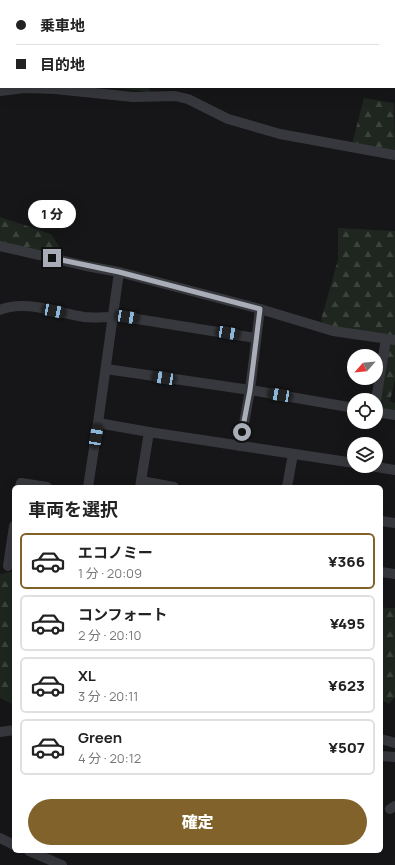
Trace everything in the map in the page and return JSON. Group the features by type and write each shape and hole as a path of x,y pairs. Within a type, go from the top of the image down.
{"street":[{"path":"0,91 40,88 133,97 175,96 188,99 228,119 280,134 395,155"},
{"path":"0,246 119,272 260,309 333,331 391,340 378,393"},
{"path":"88,485 119,272"},
{"path":"0,310 6,307 24,306 84,317 112,316 256,338"},
{"path":"240,446 250,390 260,309"},
{"path":"106,369 250,390 347,407"},
{"path":"383,413 395,415"},
{"path":"98,423 347,462"},
{"path":"149,432 140,484 151,485"},
{"path":"287,485 293,454"},
{"path":"383,468 395,470"},
{"path":"20,485 21,483 34,485"},
{"path":"383,520 395,523"},
{"path":"7,567 12,538"},
{"path":"383,572 395,574"},
{"path":"0,732 12,730"},
{"path":"383,740 395,743"},
{"path":"383,756 395,757"},
{"path":"0,838 12,844"},
{"path":"34,853 62,865"}],"green space":[{"path":"114,88 149,88 151,92"},
{"path":"364,98 394,103 395,150 352,144"},
{"path":"0,217 51,234 64,254 41,258 0,248"},
{"path":"338,228 395,231 395,339 324,326 321,320 338,260"},
{"path":"386,340 395,341 395,379 390,401 395,403 395,414 383,411 383,393 376,393 378,385 383,385 383,356"},
{"path":"12,572 12,704 0,698 0,574"},
{"path":"383,607 395,608 395,697 389,704 383,701"}],"route":[{"path":"52,258 119,272 197,294 260,309 250,390 242,432"}]}
